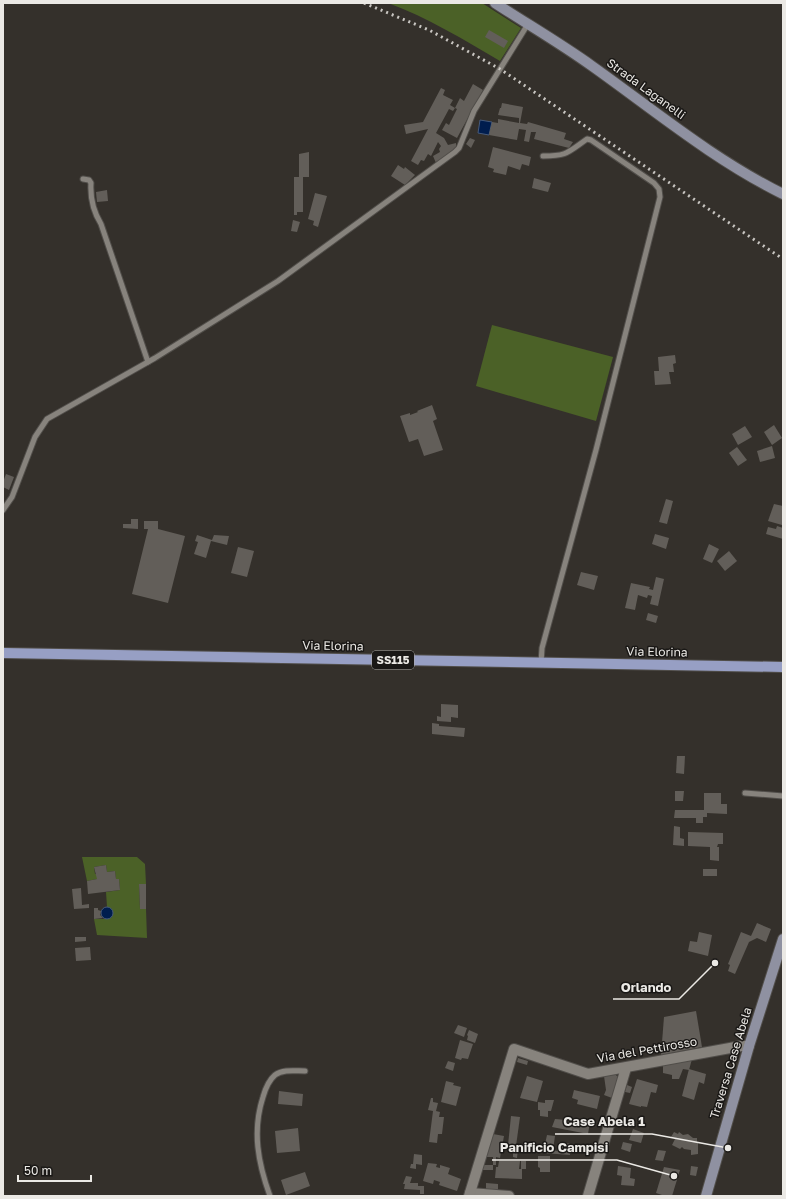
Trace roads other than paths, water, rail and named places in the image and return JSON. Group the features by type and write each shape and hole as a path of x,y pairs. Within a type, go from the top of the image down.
{"main road":[{"name":"Via Elorina","path":"3,653 783,667"}],"street":[{"name":"Strada Laganelli","path":"495,3 590,65 688,136 765,185 783,194"},
{"name":"Traversa Case Abela","path":"706,1196 749,1046 783,939"},
{"name":"Via del Pettirosso","path":"470,1195 514,1049 588,1074 740,1046 749,1046"},
{"path":"588,1196 626,1068"},
{"path":"470,1195 509,1196"}],"lane":[{"path":"3,510 12,497 35,437 47,418 148,362 278,281 455,152 459,148 474,111 528,24"},
{"path":"541,663 542,648 596,450 660,197 659,189 654,183 591,140 586,140 575,149 558,156 543,156"},
{"path":"84,179 89,180 91,183 93,208 102,224 148,362"},
{"path":"745,793 783,796"},
{"path":"270,1196 260,1162 256,1135 258,1112 266,1088 275,1075 287,1070 304,1071"}],"water":[{"path":"480,120 492,122 489,135 478,133"},
{"path":"105,907 109,907 113,913 109,919 105,919 101,915 101,911"}],"railway":[{"path":"364,3 429,30 500,69 783,259"}],"place":[{"name":"Orlando","path":"715,963"},
{"name":"Case Abela 1","path":"728,1148"},
{"name":"Panificio Campisi","path":"674,1176"}]}
